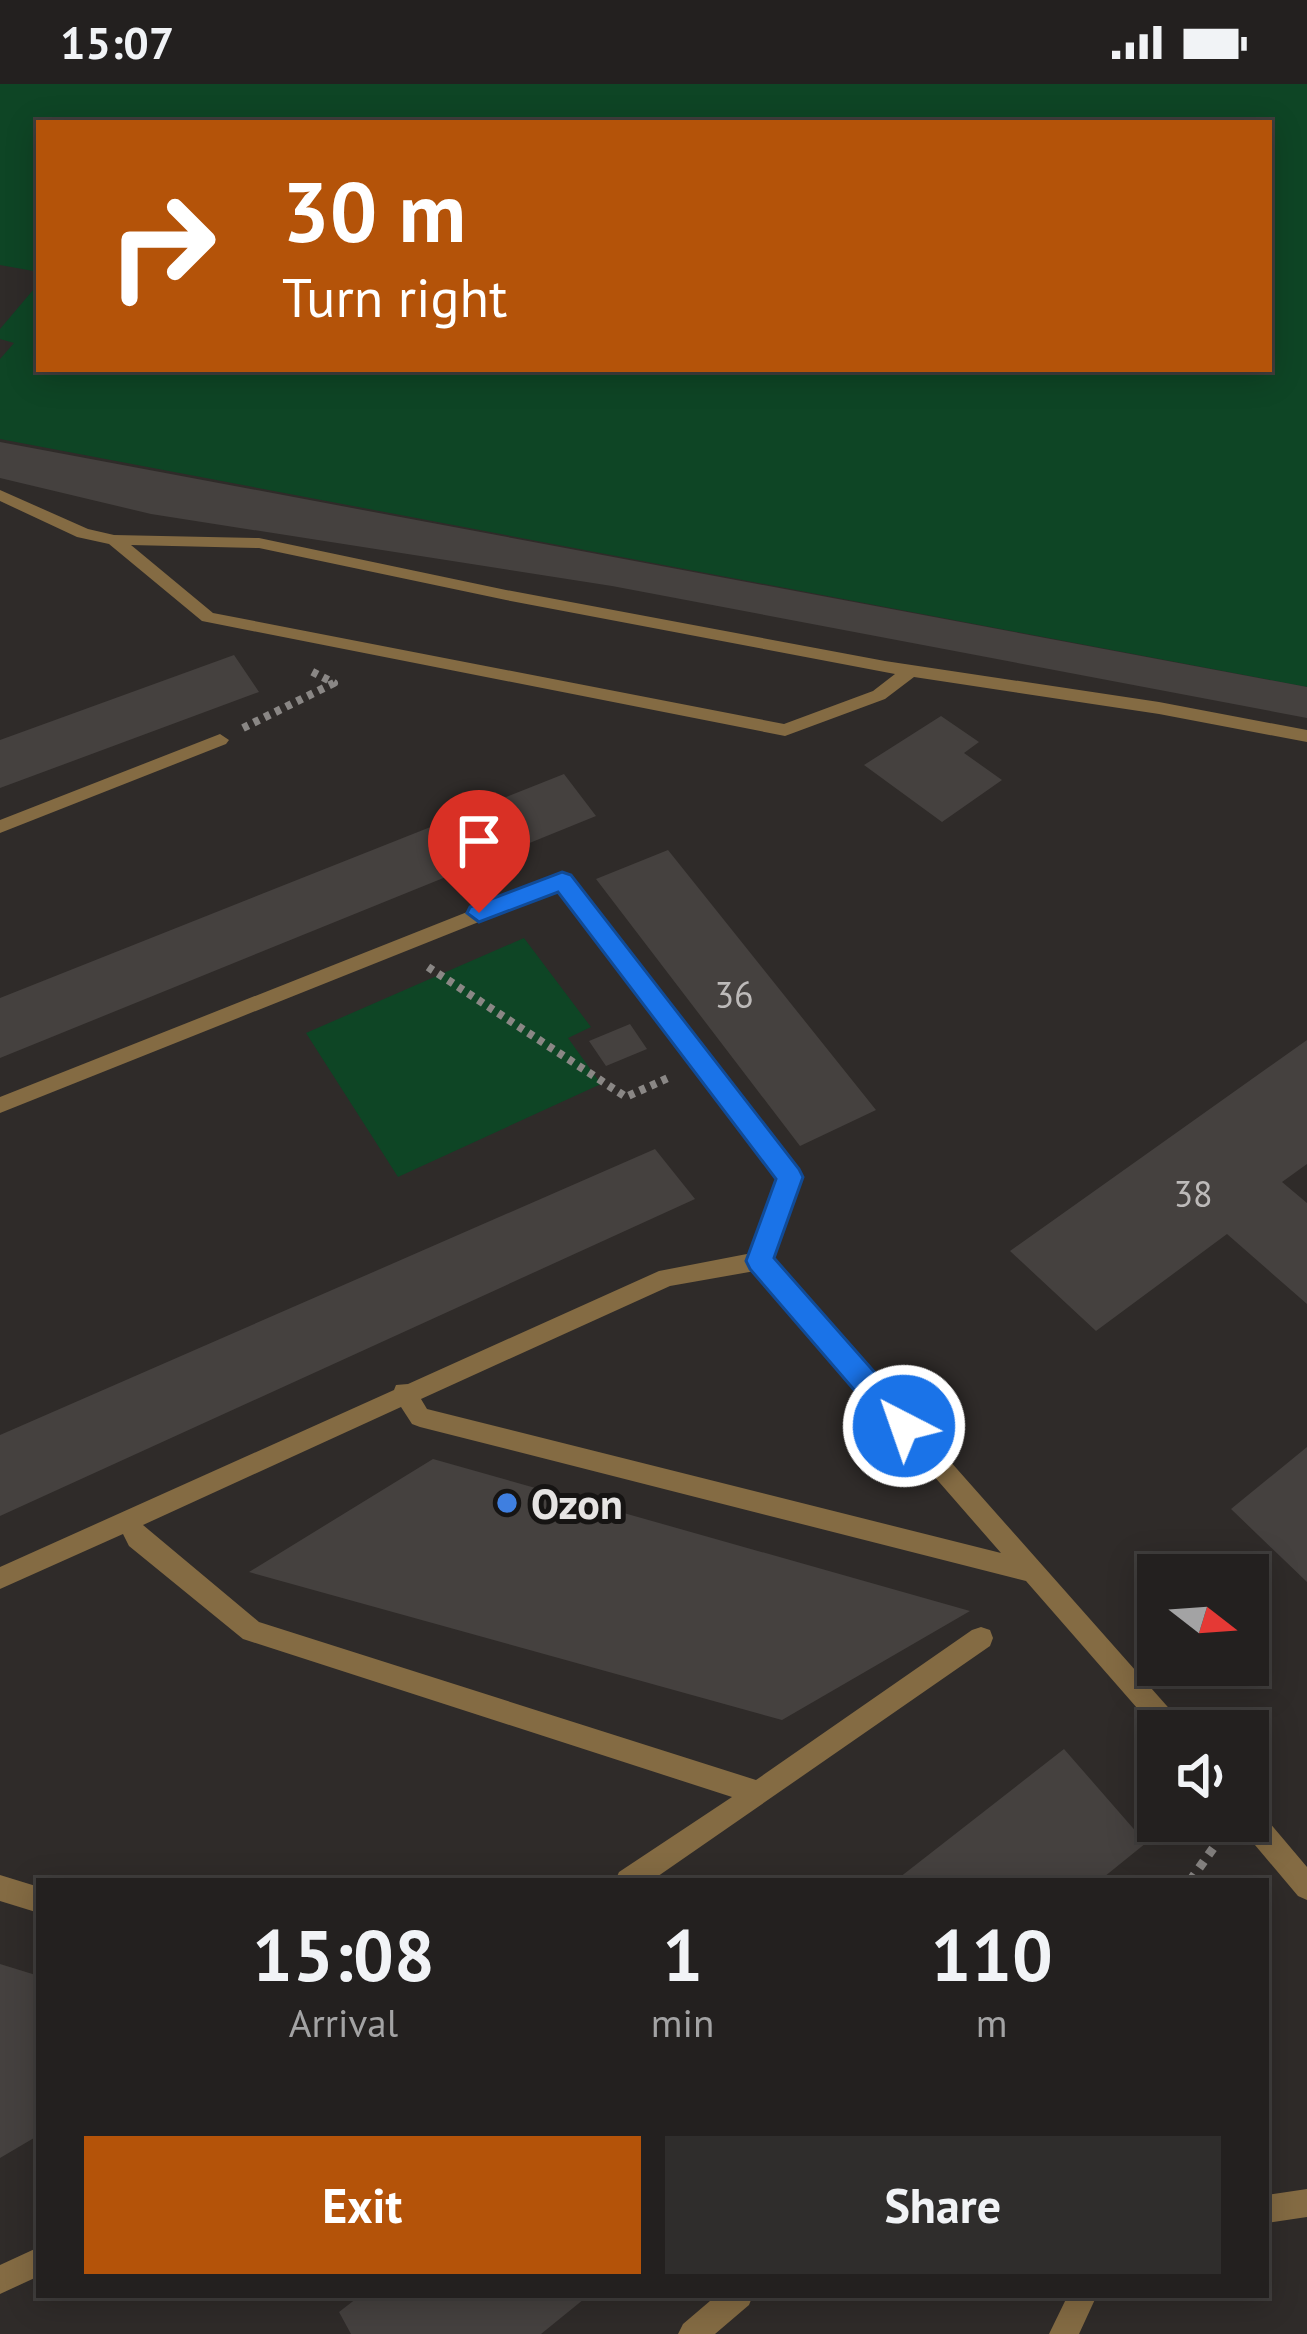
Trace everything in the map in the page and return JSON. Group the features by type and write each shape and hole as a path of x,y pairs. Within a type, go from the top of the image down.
{"lane":[{"path":"0,495 83,533 114,540 259,543 506,596 1307,736"},
{"path":"114,540 208,617 785,730 879,695 912,670"},
{"path":"0,827 220,740"},
{"path":"0,1105 562,881 790,1177 760,1261"},
{"path":"0,1578 667,1277 760,1261"},
{"path":"760,1261 1155,1710"},
{"path":"404,1392 420,1418 1035,1572"},
{"path":"128,1519 137,1538 253,1631 759,1793"},
{"path":"632,1878 981,1638"},
{"path":"1269,1842 1307,1887"},
{"path":"0,1888 36,1899"},
{"path":"1269,2209 1307,2203"},
{"path":"0,2280 36,2262"},
{"path":"693,2334 735,2298"},
{"path":"1064,2334 1082,2298"}],"path":[{"path":"220,740 334,683 292,661"},
{"path":"395,945 626,1097 704,1061"},
{"path":"1192,1878 1218,1842"}],"green space":[{"path":"0,84 1307,84 1307,687 0,439 0,359 14,343 0,339 0,329 36,287 36,372 1272,372 1272,120 36,120 36,271 0,265"},
{"path":"524,938 591,1027 568,1038 601,1084 398,1177 306,1033"}],"building":[{"path":"0,442 1307,687 1307,718 612,586 151,514 0,478"},
{"path":"234,655 259,692 0,788 0,740"},
{"path":"941,716 979,742 964,753 1002,780 942,822 864,765"},
{"path":"564,774 596,816 0,1058 0,998"},
{"path":"668,850 876,1110 800,1146 596,879"},
{"path":"630,1024 647,1049 606,1066 589,1041"},
{"path":"1307,1040 1307,1164 1282,1182 1307,1203 1307,1304 1227,1234 1096,1331 1010,1251"},
{"path":"655,1149 695,1199 0,1516 0,1435"},
{"path":"1307,1447 1307,1582 1231,1509"},
{"path":"433,1459 970,1611 782,1720 249,1572"},
{"path":"1064,1749 1137,1833 1137,1842 1146,1843 1103,1878 899,1878"},
{"path":"0,1964 36,1975 36,2137 0,2158"},
{"path":"357,2298 585,2298 541,2334 351,2334 339,2312"}],"place":[{"name":"Ozon","path":"507,1503"}],"route":[{"path":"479,913 562,881 790,1177 760,1261 904,1426"}]}
